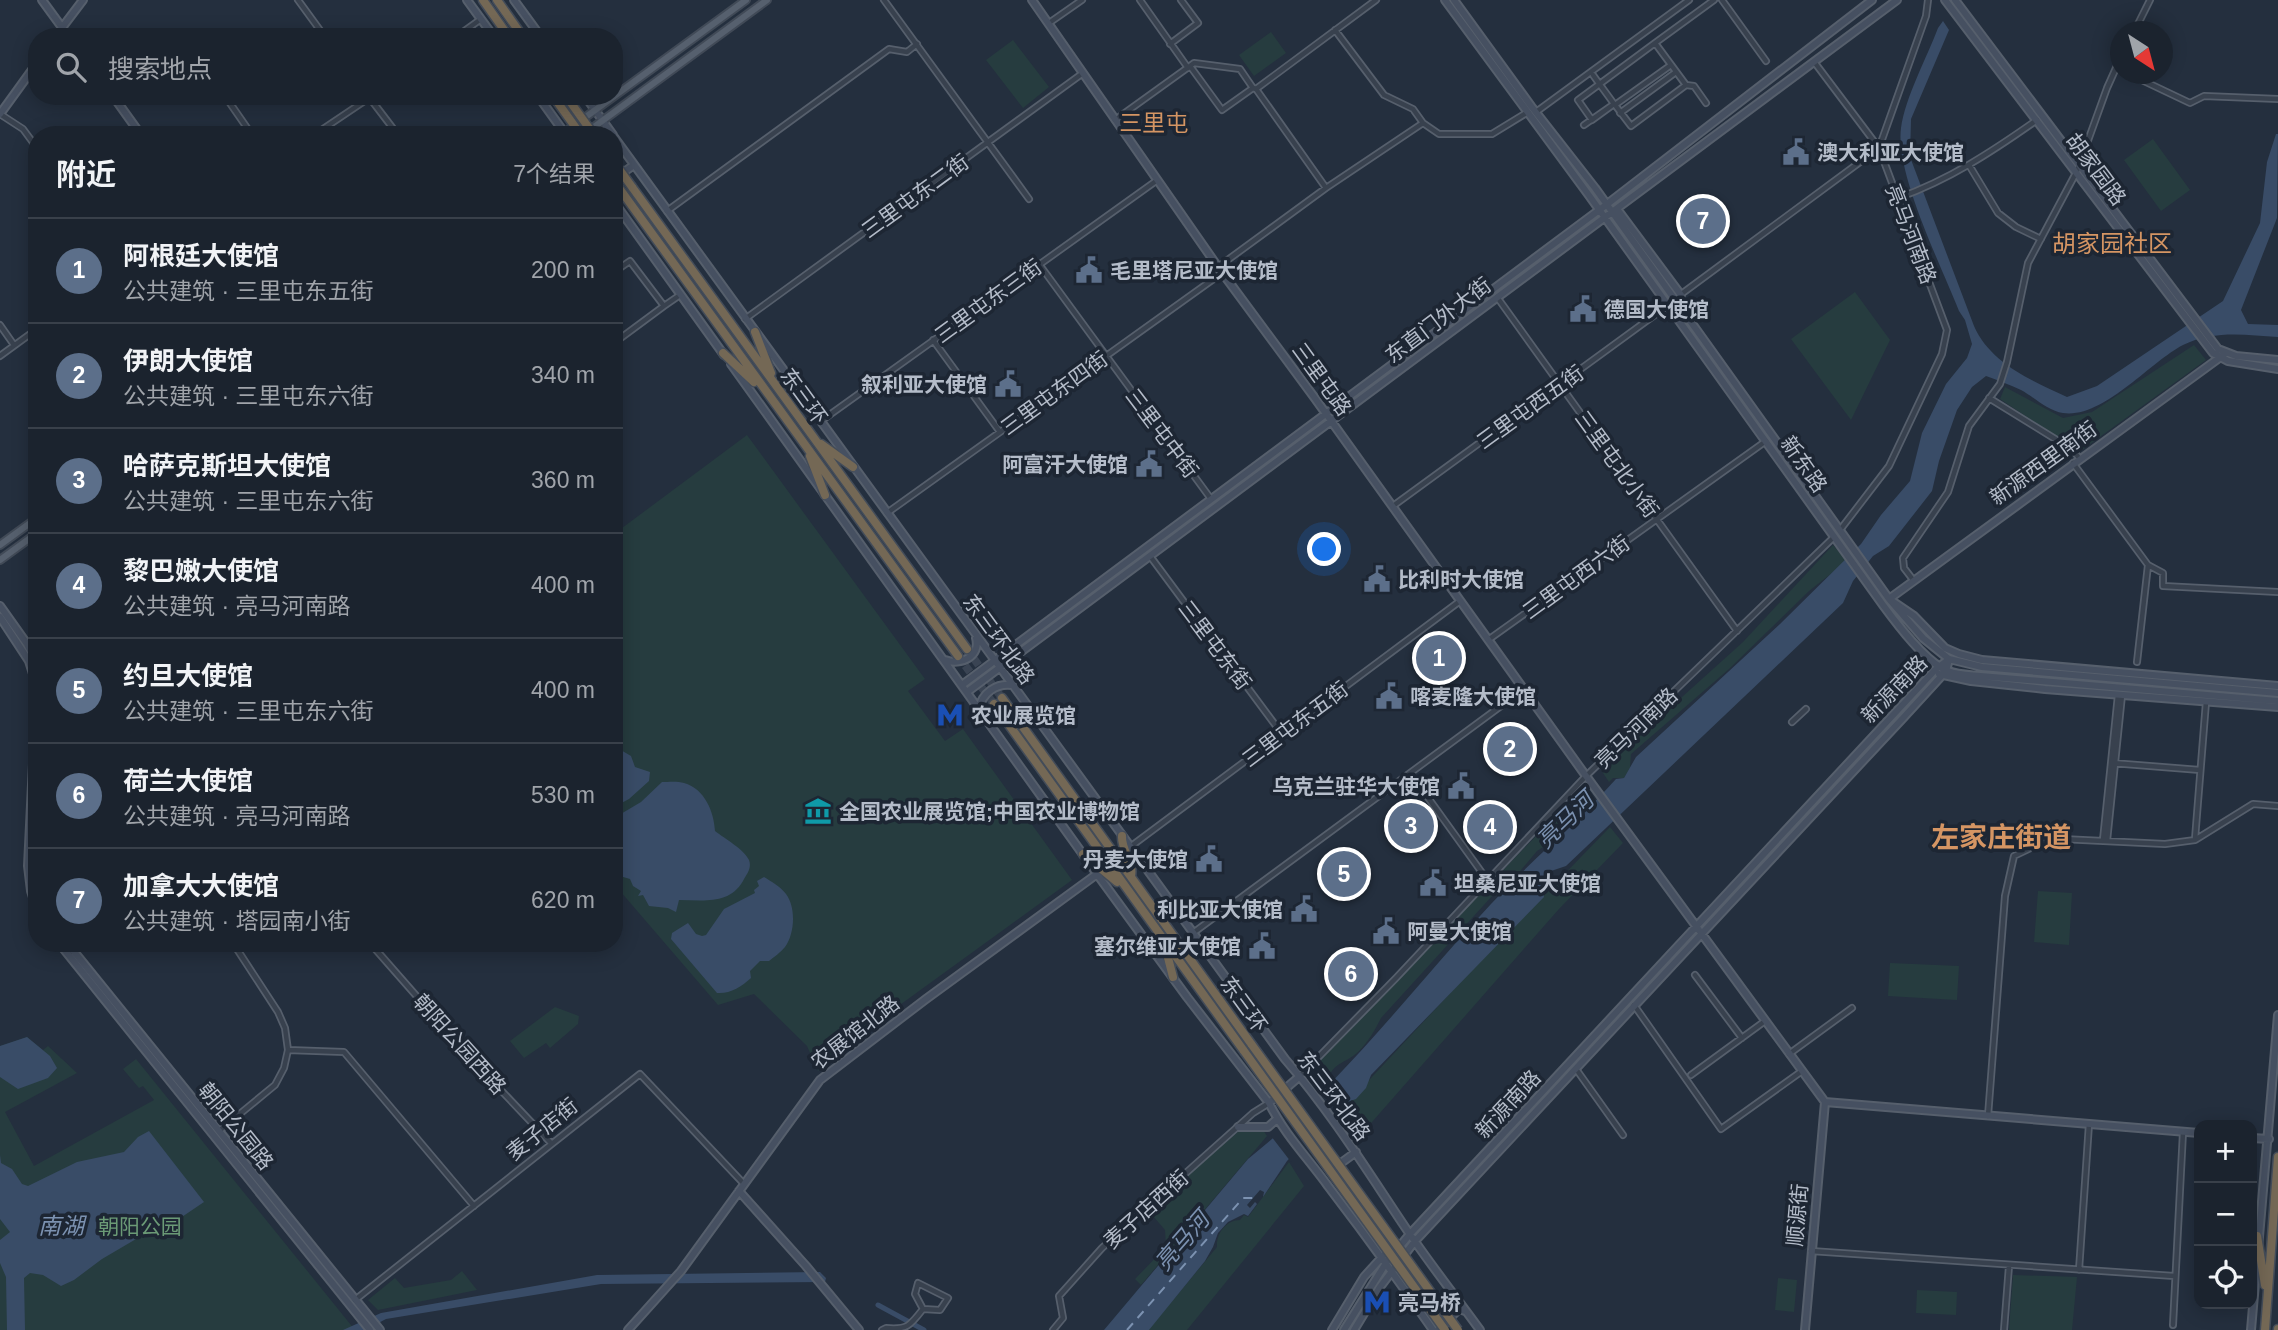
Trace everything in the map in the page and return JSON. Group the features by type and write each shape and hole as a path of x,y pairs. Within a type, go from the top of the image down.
{"highway":[{"path":"484,0 503,28"},
{"path":"497,0 517,28"},
{"path":"560,105 575,126"},
{"path":"572,105 588,126"},
{"name":"东三环","path":"623,174 967,649"},
{"name":"东三环","path":"623,193 958,656"},
{"path":"755,332 776,386"},
{"path":"723,353 766,393"},
{"path":"813,438 853,467"},
{"path":"805,444 825,495"},
{"name":"东三环","path":"1002,698 1131,876 1445,1330"},
{"name":"东三环","path":"994,704 1165,944 1248,1048 1458,1330"},
{"path":"1122,836 1121,843 1132,869 1131,876"},
{"path":"1083,854 1128,890"},
{"path":"1165,944 1173,977"},
{"path":"2265,1330 2278,1157"},
{"path":"2257,1236 2267,1297"}],"main road":[{"path":"623,90 746,0"},
{"path":"595,126 767,0"},
{"path":"574,126 602,105"},
{"path":"0,545 28,525"},
{"path":"0,560 28,540"}],"street":[{"path":"42,0 62,27 83,0"},
{"path":"298,0 318,28"},
{"path":"467,0 488,28"},
{"path":"514,0 534,28"},
{"path":"884,0 1029,199"},
{"name":"三里屯路","path":"1032,0 1220,270 1825,1102"},
{"path":"1049,23 1082,0"},
{"path":"1140,0 1170,44 1222,110 1376,0"},
{"path":"1170,44 1198,23 1181,0"},
{"name":"新东路","path":"1445,0 1606,205"},
{"name":"新东路","path":"1454,0 1604,219 1834,537 1923,638 1949,659 1982,667 2278,692"},
{"path":"1335,30 1384,95 1413,109 1423,123 1438,134 1492,134 1532,112 1689,0"},
{"path":"1671,65 1592,120 1578,100 1714,0"},
{"path":"1722,0 1766,61"},
{"name":"东直门外大街","path":"961,685 1599,211 1872,0"},
{"name":"东直门外大街","path":"967,692 1897,0"},
{"path":"1674,300 1879,148 1926,16 1928,0"},
{"name":"胡家园路","path":"1945,0 2189,316"},
{"name":"胡家园路","path":"1955,0 2078,162 2215,351 2223,355"},
{"path":"2140,21 2150,0"},
{"path":"468,28 481,19"},
{"path":"1655,43 1686,85"},
{"path":"667,211 889,48 907,52 917,44"},
{"name":"亮马河南路","path":"1815,63 1879,148 1947,330 1942,355 1889,466 1840,531"},
{"path":"1115,120 1194,64 1240,69 1326,188"},
{"path":"1620,113 1676,72"},
{"name":"三里屯东二街","path":"745,318 1084,73"},
{"path":"28,75 0,114 23,129 28,136"},
{"path":"1593,75 1631,126 1686,85 1694,86 1706,103"},
{"path":"1914,581 1904,568 1903,558 1948,492 1969,426 2000,384 2028,263 2077,171 2078,162 2112,84"},
{"path":"2150,84 2189,103 2204,96 2278,99"},
{"path":"119,105 135,126"},
{"path":"231,105 246,126"},
{"path":"327,126 358,105"},
{"path":"376,105 391,126"},
{"path":"544,105 558,126"},
{"name":"东三环北路","path":"591,105 607,126"},
{"path":"1584,125 1615,105"},
{"path":"1898,198 1969,165 2037,120"},
{"name":"三里屯东四街","path":"887,514 1106,356 1326,188 1423,123"},
{"name":"东三环北路","path":"623,149 1284,1059 1300,1076 1356,1152 1410,1234 1480,1330"},
{"path":"623,173 634,164"},
{"path":"1969,165 1998,213 2016,227 2041,239"},
{"name":"三里屯东三街","path":"820,422 1156,181"},
{"path":"1606,205 1615,211 1681,295"},
{"name":"新东路","path":"1615,211 1674,300 1849,543 1907,636 1937,668 1944,673 1980,677 2278,701"},
{"path":"623,214 1097,874 1269,1103 1278,1121 1303,1156 1329,1188 1343,1194 1394,1268 1402,1286 1435,1330 1460,1309 1467,1312"},
{"path":"623,266 630,261 664,306"},
{"name":"三里屯中街","path":"1039,264 1212,499"},
{"path":"623,336 681,294"},
{"name":"三里屯北小街","path":"1497,298 1737,631"},
{"name":"三里屯西五街","path":"1392,507 1667,306"},
{"path":"0,325 14,345"},
{"path":"0,356 28,335"},
{"path":"933,340 1000,432"},
{"path":"2223,355 2278,360"},
{"path":"2223,355 2234,363 2278,369"},
{"name":"新源西里南街","path":"1889,599 2223,355"},
{"path":"1990,398 2073,450 2076,460 2148,565 2163,573 2163,586 2278,592"},
{"name":"三里屯西六街","path":"1488,640 1766,441"},
{"name":"亮马河南路","path":"1300,1076 1586,776 1834,537"},
{"name":"三里屯东街","path":"1149,556 1282,734"},
{"path":"2137,662 2148,565"},
{"path":"1889,599 1914,616 1945,648 1982,660 2278,686"},
{"name":"三里屯东五街","path":"1130,847 1460,601"},
{"path":"0,606 28,646"},
{"path":"0,617 28,659"},
{"path":"941,657 947,662 955,663 969,657 978,645 974,634"},
{"name":"新源南路","path":"1354,1330 1415,1241 1634,1005 1698,929 1937,668 1949,659"},
{"name":"新源南路","path":"1386,1257 1944,673 1949,659"},
{"path":"1944,673 2027,687 2278,707"},
{"path":"979,709 981,701 992,689 1003,684 1012,685"},
{"path":"1193,933 1524,689"},
{"path":"2105,841 2120,695"},
{"path":"2194,840 2206,702"},
{"path":"1792,722 1805,709"},
{"path":"2113,763 2200,770"},
{"path":"1411,773 1488,881"},
{"path":"1988,1116 2005,896 2014,856 2037,845 2062,839 2165,844 2194,840 2253,804 2278,806"},
{"name":"农展馆北路","path":"628,1330 681,1271 820,1080 1097,874"},
{"path":"215,1133 275,1085 284,1068 288,1050 285,1028 278,1012 239,952"},
{"name":"朝阳公园西路","path":"378,952 477,1065 551,1143"},
{"name":"朝阳公园路","path":"70,953 361,1314 370,1330"},
{"path":"1695,975 1742,1038"},
{"path":"1634,1005 1721,1129 1802,1071"},
{"path":"1789,1054 1852,1008"},
{"path":"2257,1236 2269,1139 2278,1015"},
{"path":"1691,1075 1765,1021"},
{"path":"288,1050 344,1052 474,1206"},
{"path":"1576,1068 1623,1135"},
{"name":"麦子店街","path":"352,1303 640,1074 744,1184"},
{"path":"1269,1103 1300,1076"},
{"path":"1825,1102 2194,1133"},
{"name":"顺源街","path":"1805,1330 1825,1102"},
{"name":"麦子店西街","path":"1053,1330 1063,1318 1059,1296 1102,1248 1253,1113 1269,1103"},
{"path":"1238,1127 1268,1127 1278,1121"},
{"path":"2079,1270 2089,1124"},
{"path":"2173,1325 2183,1132"},
{"path":"2257,1138 2269,1139"},
{"path":"1321,1177 1356,1152"},
{"path":"739,1191 859,1330"},
{"path":"2250,1330 2256,1246"},
{"path":"1811,1251 2174,1276"},
{"path":"1332,1330 1364,1277 1386,1257"},
{"path":"1344,1330 1386,1257"},
{"path":"1402,1286 1431,1262"},
{"path":"2004,1330 2009,1266"},
{"path":"919,1283 948,1298 940,1310 923,1309 915,1294 919,1283"},
{"path":"883,1330 900,1330 910,1325 923,1309"},
{"name":"朝阳公园路","path":"361,1314 380,1330"}],"green space":[{"path":"1271,32 1286,53 1254,76 1239,55"},
{"path":"1013,40 1049,87 1023,108 986,60"},
{"path":"2153,139 2190,190 2161,211 2124,160"},
{"path":"1855,292 1890,340 1851,420 1791,339"},
{"path":"2194,345 2206,360 2079,452 2000,399 2005,387 2063,418 2092,412"},
{"name":"全国农业展览馆;中国农业博物馆","path":"747,435 925,679 908,691 945,741 963,729 1072,880 897,1007 896,1005 883,1014 884,1016 847,1043 850,1048 818,1071 807,1046 754,994 718,1005 623,894 623,527"},
{"path":"1833,545 1847,561 1809,591 1729,669 1631,754 1630,768 1624,778 1613,778 1609,782 1601,770 1743,642"},
{"path":"1583,787 1591,800 1554,840 1537,851 1511,882 1493,895 1381,1018 1363,1047 1338,1065 1326,1080 1314,1067"},
{"path":"1610,827 1623,843 1559,909 1365,1130 1357,1127 1343,1108"},
{"path":"2038,891 2072,893 2069,945 2034,942"},
{"path":"1890,963 1959,966 1957,1000 1888,996"},
{"path":"555,1007 579,1016 578,1024 550,1048 546,1043 524,1058 510,1041"},
{"name":"朝阳公园","path":"27,1037 43,1050 48,1046 77,1073 5,1112 34,1166 154,1100 143,1086 139,1088 123,1069 136,1059 355,1330 0,1330 0,1046"},
{"path":"1263,1130 1267,1136 1141,1285 1135,1279 1166,1247 1165,1230 1148,1210 1239,1131"},
{"path":"1289,1162 1304,1186 1187,1330 1148,1330 1217,1247 1218,1237 1223,1229 1244,1215 1248,1217"},
{"path":"462,1271 477,1290 378,1310 368,1300 395,1278 404,1288 451,1280"},
{"path":"2013,1275 2077,1277 2072,1330 2009,1330"},
{"path":"1778,1278 1797,1280 1794,1312 1775,1310"},
{"path":"1917,1290 1957,1292 1956,1315 1916,1313"}],"water":[{"name":"亮马河","path":"1943,21 1949,30 1911,119 1910,157 1974,326 1981,339 2001,361 2067,397 2097,386 2223,301 2260,223 2267,162 2276,134 2277,218 2241,310 2248,324 2278,325 2278,337 2218,335 2195,340 2170,353 2110,399 2078,412 2057,412 2021,390 1986,376 1972,387 1957,410 1939,461 1932,491 1889,546 1873,556 1853,581 1843,603 1566,866 1551,871 1541,882 1544,897 1371,1075 1366,1088 1356,1099 1339,1105 1287,1161 1263,1197 1264,1192 1260,1190 1247,1205 1250,1208 1255,1202 1257,1204 1248,1216 1244,1214 1228,1222 1218,1233 1205,1261 1149,1330 1104,1330 1248,1159 1313,1101 1344,1069 1506,888 1616,779 1624,778 1636,757 1780,624 1861,544 1910,481 1922,433 1946,384 1967,358 1972,344 1965,320 1921,219 1905,170 1901,147 1901,128 1907,104"},
{"path":"623,751 631,756 635,767 650,772 649,781 623,802"},
{"path":"662,782 682,782 698,790 713,816 715,831 739,848 749,860 749,871 737,889 715,900 679,900 676,912 668,908 649,906 643,895 638,896 641,891 633,886 630,879 623,877 623,813 641,802"},
{"path":"764,877 781,889 789,899 793,920 791,935 783,949 769,961 760,961 750,971 751,978 731,991 717,993 671,939 672,933 688,923 696,934 706,935 724,909 755,893 754,890 759,886 757,881"},
{"path":"27,1037 50,1056 57,1068 48,1078 18,1089 0,1077 0,1046"},
{"name":"南湖","path":"149,1131 204,1202 167,1227 148,1232 61,1286 43,1275 30,1273 24,1278 25,1330 7,1330 6,1277 0,1263 0,1240 10,1232 0,1219 0,1155 1,1163 12,1169 22,1184 28,1186 77,1162 124,1152 138,1137"},
{"path":"820,1272 826,1278 825,1282 601,1284 386,1319 365,1330 343,1330 381,1313 597,1275"}],"pier":[{"path":"1321,1087 1338,1110 1291,1162 1271,1136"}],"waterway":[{"path":"878,1305 924,1330"}],"ferry route":[{"path":"1127,1330 1243,1198 1253,1198"}],"tunnel":[{"path":"967,649 1002,698"},
{"path":"958,656 994,704"}],"place":[{"name":"澳大利亚大使馆","path":"1796,152"},
{"name":"加拿大大使馆","path":"1703,221"},
{"name":"毛里塔尼亚大使馆","path":"1089,270"},
{"name":"德国大使馆","path":"1583,309"},
{"name":"叙利亚大使馆","path":"1008,384"},
{"name":"阿富汗大使馆","path":"1149,464"},
{"name":"比利时大使馆","path":"1377,579"},
{"name":"阿根廷大使馆","path":"1439,658"},
{"name":"喀麦隆大使馆","path":"1389,696"},
{"name":"农业展览馆","path":"950,715"},
{"name":"伊朗大使馆","path":"1510,749"},
{"name":"乌克兰驻华大使馆","path":"1461,786"},
{"name":"全国农业展览馆;中国农业博物馆","path":"818,811"},
{"name":"哈萨克斯坦大使馆","path":"1411,826"},
{"name":"黎巴嫩大使馆","path":"1490,827"},
{"name":"丹麦大使馆","path":"1209,859"},
{"name":"约旦大使馆","path":"1344,874"},
{"name":"坦桑尼亚大使馆","path":"1433,883"},
{"name":"利比亚大使馆","path":"1304,909"},
{"name":"阿曼大使馆","path":"1386,931"},
{"name":"塞尔维亚大使馆","path":"1262,946"},
{"name":"荷兰大使馆","path":"1351,974"},
{"name":"亮马桥","path":"1377,1302"}],"district":[{"name":"三里屯","path":"1154,123"},
{"name":"胡家园社区","path":"2112,243"},
{"name":"左家庄街道","path":"2001,837"}]}
